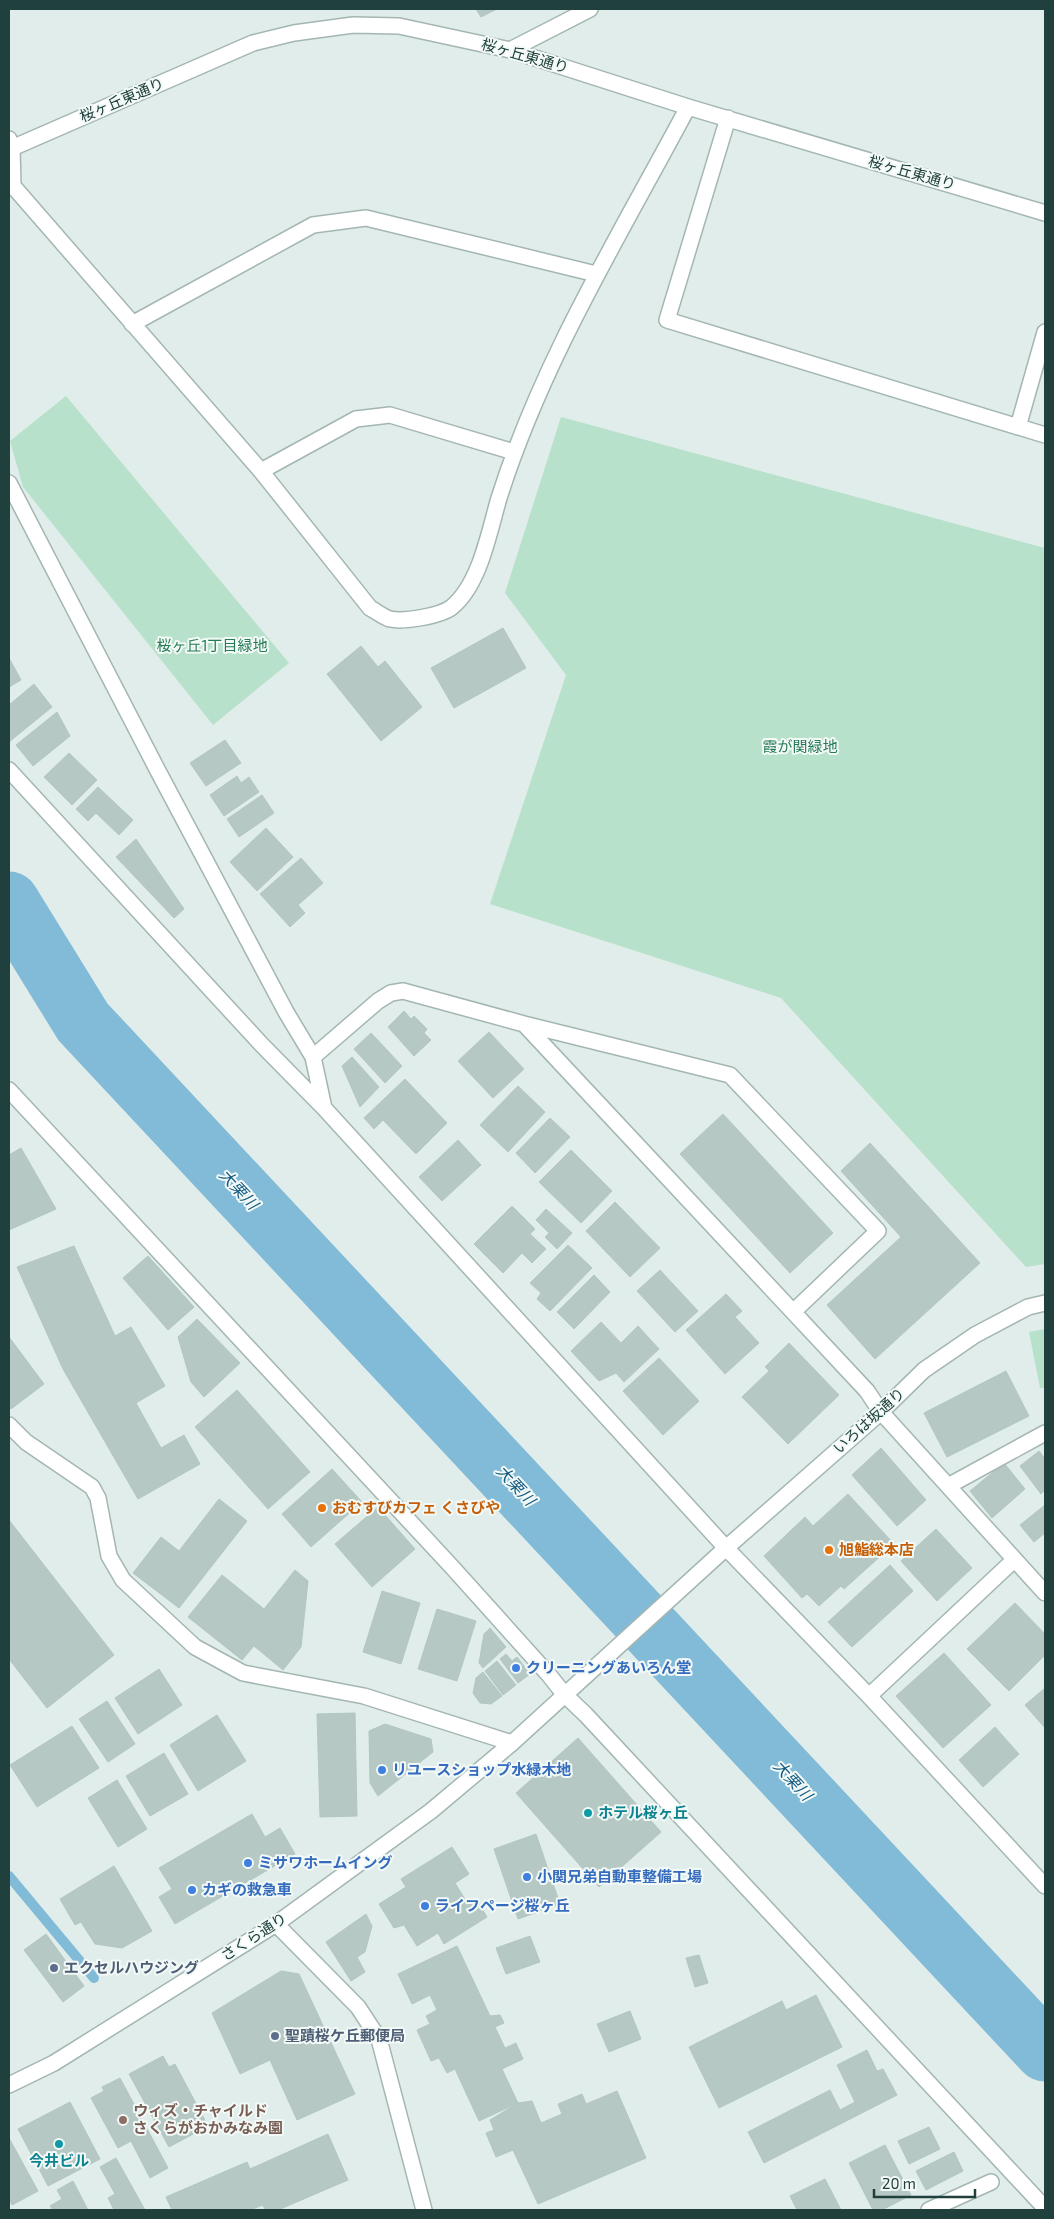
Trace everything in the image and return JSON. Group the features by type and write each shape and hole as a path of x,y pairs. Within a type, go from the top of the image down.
{"street":[{"path":"510,50 590,9"},
{"name":"桜ヶ丘東通り","path":"10,145 254,43 294,33 352,24 398,26 510,50 688,107 1045,212"},
{"path":"10,145 11,189 261,471 370,608 390,619 422,618 451,608 474,580 514,452 596,274 688,107"},
{"path":"728,118 667,320 1045,435"},
{"path":"132,324 313,225 366,218 596,274"},
{"path":"1018,427 1045,332"},
{"path":"261,471 356,419 390,415 514,452"},
{"path":"9,483 158,771 286,1012 313,1057 324,1108"},
{"path":"9,770 261,1044 324,1108 726,1548 869,1696 1045,1886"},
{"path":"313,1057 378,1001 391,993 403,991 524,1024 730,1075 878,1231 793,1312"},
{"path":"524,1024 867,1391 881,1412 1045,1593"},
{"path":"9,1090 445,1559 549,1675 569,1690 593,1722 1045,2208"},
{"name":"いろは坂通り","path":"569,1690 708,1564 881,1412 924,1370 975,1334 1028,1307 1045,1303"},
{"path":"9,1425 26,1442 92,1487 98,1498 109,1556 123,1580 196,1647 243,1673 364,1696 512,1743"},
{"path":"948,1486 1045,1432"},
{"path":"869,1696 1014,1560"},
{"name":"さくら通り","path":"9,2085 54,2063 276,1924 431,1811 512,1743 569,1690"},
{"path":"276,1924 358,2007 379,2039 424,2210"},
{"path":"929,2210 990,2182"}],"green space":[{"name":"桜ヶ丘1丁目緑地","path":"66,396 289,663 213,725 23,487 10,441"},
{"name":"霞が関緑地","path":"561,417 1045,548 1045,1264 1026,1267 781,998 490,904 566,675 505,593"},
{"path":"1045,1329 1045,1388 1040,1388 1029,1332"}],"building":[{"path":"476,9 497,9 481,17"},
{"path":"503,628 526,668 454,708 431,668"},
{"path":"361,646 378,667 385,661 422,707 381,741 327,674"},
{"path":"9,658 21,680 9,687"},
{"path":"34,684 52,707 9,742 9,705"},
{"path":"57,712 70,736 33,766 16,745"},
{"path":"225,740 241,763 206,786 190,763"},
{"path":"69,753 97,780 72,805 44,777"},
{"path":"237,776 241,783 249,777 259,792 224,816 210,795"},
{"path":"98,787 133,820 119,835 96,813 88,821 76,809"},
{"path":"262,795 274,813 239,837 227,819"},
{"path":"266,828 293,857 257,891 230,862"},
{"path":"136,839 184,909 174,918 116,857"},
{"path":"301,858 323,883 298,905 305,913 290,927 260,894"},
{"path":"404,1011 411,1019 414,1016 427,1029 424,1033 431,1040 414,1056 388,1027"},
{"path":"489,1032 524,1069 493,1098 458,1061"},
{"path":"371,1033 402,1066 385,1083 354,1049"},
{"path":"352,1057 379,1087 360,1107 342,1066"},
{"path":"405,1079 447,1123 416,1154 383,1120 374,1129 364,1118"},
{"path":"518,1086 545,1112 508,1152 480,1125"},
{"path":"723,1114 833,1233 790,1273 680,1154"},
{"path":"550,1118 570,1137 535,1173 516,1153"},
{"path":"458,1140 481,1165 442,1201 419,1177"},
{"path":"870,1143 980,1263 875,1359 827,1305 901,1237 841,1171"},
{"path":"21,1148 56,1209 9,1230 9,1155"},
{"path":"571,1150 612,1191 581,1223 539,1182"},
{"path":"615,1202 660,1248 630,1277 586,1231"},
{"path":"512,1206 535,1229 530,1234 546,1249 532,1263 522,1253 503,1273 474,1244"},
{"path":"546,1209 572,1233 557,1249 545,1237 549,1233 536,1220"},
{"path":"568,1245 592,1268 550,1311 537,1299 541,1293 530,1283"},
{"path":"74,1246 115,1336 131,1327 165,1386 136,1403 161,1448 184,1435 200,1464 138,1499 63,1369 17,1267"},
{"path":"148,1256 194,1307 168,1330 123,1278"},
{"path":"660,1270 698,1311 675,1332 637,1291"},
{"path":"594,1275 610,1292 574,1329 557,1312"},
{"path":"726,1294 742,1311 735,1317 759,1343 725,1374 686,1330"},
{"path":"197,1319 240,1363 204,1397 191,1382 178,1337"},
{"path":"601,1322 621,1343 638,1326 659,1349 624,1382 616,1373 599,1381 571,1351"},
{"path":"9,1337 44,1384 11,1409 9,1405"},
{"path":"789,1343 839,1395 788,1444 742,1397 769,1371 765,1367"},
{"path":"659,1358 699,1401 663,1435 623,1391"},
{"path":"1006,1371 1029,1416 947,1457 924,1413"},
{"path":"237,1390 310,1472 268,1509 195,1427"},
{"path":"881,1448 926,1500 897,1526 852,1475"},
{"path":"1039,1451 1045,1459 1045,1490 1041,1494 1020,1466"},
{"path":"1004,1463 1025,1489 992,1518 970,1491"},
{"name":"おむすびカフェ くさびや","path":"332,1469 362,1502 311,1547 282,1514"},
{"name":"旭鮨総本店","path":"848,1494 894,1544 844,1589 841,1586 819,1606 807,1594 802,1598 764,1556 805,1517 813,1526"},
{"path":"219,1499 247,1521 179,1608 133,1573 161,1537 179,1551"},
{"path":"1045,1505 1045,1533 1034,1542 1020,1525"},
{"path":"378,1507 415,1549 372,1587 335,1544"},
{"path":"9,1520 114,1655 47,1708 9,1659"},
{"path":"936,1529 972,1568 937,1601 901,1561"},
{"path":"890,1565 913,1591 852,1647 828,1622"},
{"path":"295,1570 308,1581 301,1647 283,1670 254,1646 242,1660 188,1617 222,1575 264,1609"},
{"path":"382,1591 420,1603 401,1664 363,1652"},
{"path":"1015,1603 1045,1634 1045,1655 1009,1691 967,1649"},
{"path":"437,1609 476,1621 457,1681 418,1669"},
{"path":"490,1628 506,1647 483,1668 479,1663 484,1634"},
{"path":"944,1653 991,1705 943,1748 896,1696"},
{"name":"クリーニングあいろん堂","path":"506,1654 512,1661 517,1657 530,1674 518,1683 500,1659"},
{"path":"497,1661 516,1685 503,1695 485,1671"},
{"path":"159,1669 182,1705 138,1734 115,1698"},
{"path":"483,1672 502,1696 491,1704 480,1703 473,1693 476,1678"},
{"path":"1045,1688 1045,1728 1025,1705"},
{"path":"107,1701 135,1744 108,1762 79,1719"},
{"path":"355,1713 357,1816 320,1817 317,1714"},
{"path":"217,1715 246,1761 198,1791 170,1745"},
{"path":"385,1724 431,1739 433,1752 378,1796 370,1783 369,1731"},
{"path":"72,1726 99,1768 37,1807 10,1765"},
{"path":"995,1727 1019,1754 983,1787 959,1760"},
{"name":"ホテル桜ヶ丘","path":"578,1738 661,1832 599,1887 516,1793"},
{"path":"164,1753 188,1794 150,1816 126,1776"},
{"path":"117,1780 147,1829 118,1847 88,1798"},
{"path":"252,1814 265,1837 280,1828 295,1854 175,1924 159,1897 172,1889 159,1868"},
{"name":"小関兄弟自動車整備工場","path":"536,1834 560,1904 518,1919 494,1849"},
{"path":"452,1847 469,1874 455,1883 468,1904 476,1899 487,1917 444,1944 438,1933 417,1946 404,1925 394,1928 379,1904 406,1887 401,1879"},
{"path":"114,1866 152,1931 122,1948 95,1944 81,1922 75,1925 60,1899"},
{"path":"366,1914 372,1926 365,1952 357,1957 365,1972 351,1981 326,1942"},
{"name":"エクセルハウジング","path":"46,1934 84,1986 63,2002 24,1950"},
{"path":"530,1936 540,1962 506,1974 496,1948"},
{"path":"457,1946 490,2016 500,2015 504,2023 495,2027 505,2048 516,2043 523,2059 502,2069 518,2103 479,2121 455,2069 447,2073 439,2058 431,2061 417,2030 430,2024 426,2016 437,2010 430,1995 412,2004 398,1974"},
{"path":"699,1955 708,1983 695,1987 686,1958"},
{"name":"聖蹟桜ケ丘郵便局","path":"281,1971 299,1974 355,2094 297,2120 270,2060 240,2074 212,2013"},
{"path":"816,1995 842,2047 719,2108 689,2047 782,2001 786,2010"},
{"path":"630,2011 641,2039 609,2052 597,2024"},
{"path":"867,2050 877,2071 883,2069 897,2095 764,2163 748,2132 830,2090 840,2110 855,2102 837,2065"},
{"path":"163,2056 169,2067 175,2064 208,2126 169,2147 129,2074"},
{"name":"ウィズ・チャイルド さくらがおかみなみ園","path":"120,2078 168,2168 150,2178 131,2141 118,2148 91,2098 104,2091 102,2087"},
{"path":"617,2091 646,2158 538,2204 513,2150 496,2157 486,2133 494,2130 490,2120 518,2103 532,2101 541,2123 562,2114 558,2104 582,2094 586,2104"},
{"name":"今井ビル","path":"70,2102 100,2159 48,2186 18,2129"},
{"path":"929,2127 940,2149 909,2164 898,2141"},
{"path":"328,2134 348,2180 278,2210 265,2210 263,2205 250,2210 172,2210 166,2197 247,2162 250,2169"},
{"path":"9,2138 38,2191 12,2205 9,2199"},
{"path":"885,2145 911,2195 882,2210 873,2210 849,2163"},
{"path":"954,2152 963,2171 926,2190 916,2171"},
{"path":"116,2158 145,2210 114,2210 108,2198 115,2194 100,2167"},
{"path":"825,2179 841,2210 797,2210 790,2196"},
{"path":"73,2181 88,2210 53,2210 50,2206 62,2199 57,2190"}],"waterway":[{"name":"大栗川","path":"9,902 83,1022 1045,2051"},
{"path":"9,1876 94,1978"}],"place":[{"name":"おむすびカフェ くさびや","path":"322,1508"},
{"name":"旭鮨総本店","path":"829,1550"},
{"name":"クリーニングあいろん堂","path":"516,1668"},
{"name":"リユースショップ水緑木地","path":"382,1770"},
{"name":"ホテル桜ヶ丘","path":"588,1813"},
{"name":"ミサワホームイング","path":"248,1863"},
{"name":"小関兄弟自動車整備工場","path":"527,1877"},
{"name":"カギの救急車","path":"192,1890"},
{"name":"ライフページ桜ヶ丘","path":"425,1906"},
{"name":"エクセルハウジング","path":"54,1968"},
{"name":"聖蹟桜ケ丘郵便局","path":"275,2036"},
{"name":"ウィズ・チャイルド さくらがおかみなみ園","path":"123,2120"},
{"name":"今井ビル","path":"59,2144"}]}
